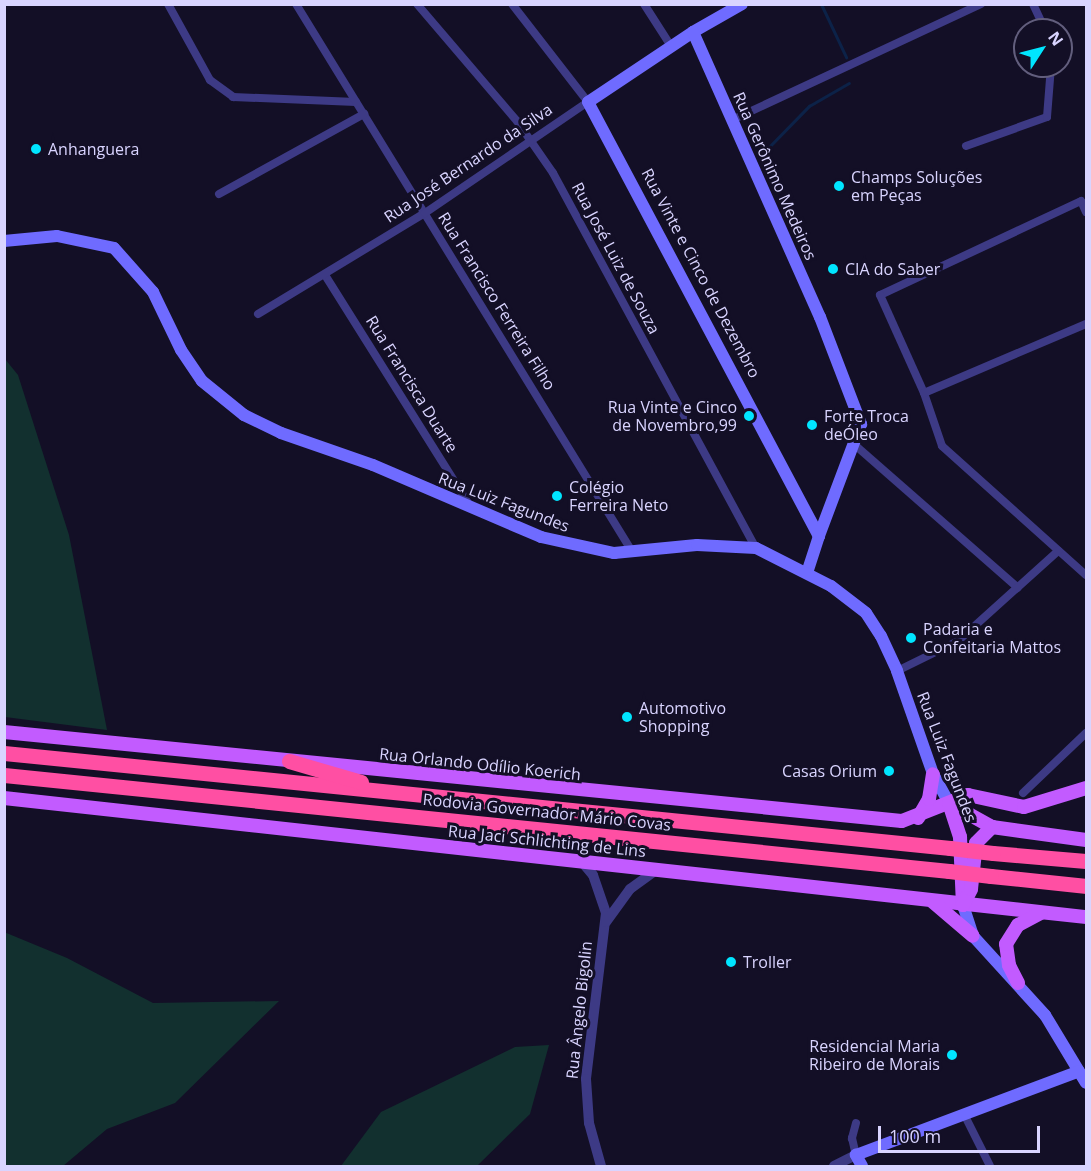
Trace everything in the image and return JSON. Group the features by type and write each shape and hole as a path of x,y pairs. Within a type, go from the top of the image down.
{"highway":[{"name":"Rodovia Governador Mário Covas","path":"4,753 1086,861"},
{"path":"289,761 398,793"},
{"name":"Rodovia Governador Mário Covas","path":"5,775 1086,886"}],"main road":[{"name":"Rua José Bernardo da Silva","path":"588,102 671,46 742,4"},
{"name":"Rua Gerônimo Medeiros","path":"693,32 820,317 859,414 861,433 819,536"},
{"name":"Rua Vinte e Cinco de Dezembro","path":"588,102 819,536"},
{"name":"Rua Luiz Fagundes","path":"4,241 57,236 114,248 153,292 181,350 202,381 226,402 262,425 373,465 473,511 578,547 633,552 697,545 756,548 842,592 866,613 897,671 933,774 949,803 960,837 963,904 973,936 1045,1015 1086,1083"},
{"path":"807,573 819,536"},
{"name":"Rua Orlando Odílio Koerich","path":"4,732 894,820 918,818 949,803 977,794 1033,807 1086,789"},
{"path":"918,818 926,808 933,774"},
{"name":"Rua Jaci Schlichting de Lins","path":"4,798 1086,917"},
{"path":"949,803 992,826 1086,840"},
{"path":"963,904 970,890 976,843 992,826"},
{"path":"932,901 973,936"},
{"path":"1018,983 1009,965 1006,944 1018,925 1041,913"},
{"path":"859,1161 964,1114 1079,1071"}],"street":[{"path":"168,4 210,80 233,97 356,102"},
{"name":"Rua Francisco Ferreira Filho","path":"296,4 633,552"},
{"name":"Rua José Luiz de Souza","path":"417,4 459,50 532,141 566,196 756,548"},
{"name":"Rua Vinte e Cinco de Dezembro","path":"512,4 588,102"},
{"path":"644,4 671,46"},
{"path":"732,120 981,4"},
{"path":"1033,4 1039,18"},
{"path":"966,146 1047,117 1050,78"},
{"name":"Rua José Bernardo da Silva","path":"258,314 425,213 588,102"},
{"path":"219,194 364,114"},
{"path":"1086,212 1081,201 880,295 924,393 942,446 951,457 1086,575"},
{"name":"Rua Francisca Duarte","path":"325,274 473,511"},
{"path":"924,393 1086,324"},
{"path":"856,446 1018,588"},
{"path":"897,671 958,641 1058,551"},
{"path":"1023,793 1086,733"},
{"name":"Rua Ângelo Bigolin","path":"582,862 599,890 606,913 586,1079 589,1123 601,1167"},
{"path":"604,925 630,889 656,870"},
{"path":"964,1114 990,1167"},
{"path":"834,1167 859,1161 852,1138 856,1123"}],"green space":[{"path":"5,359 18,375 69,535 107,730 5,717"},
{"path":"4,932 67,958 153,1003 279,1001 175,1103 107,1129 63,1166 5,1166"},
{"path":"549,1045 530,1114 477,1166 341,1166 381,1112 515,1047"}],"waterway":[{"path":"821,4 846,57"},
{"path":"766,150 809,106 849,83"}],"place":[{"name":"Anhanguera","path":"36,149"},
{"name":"Champs Soluções em Peças","path":"839,186"},
{"name":"CIA do Saber","path":"833,269"},
{"name":"Rua Vinte e Cinco de Novembro,99","path":"749,416"},
{"name":"Forte Troca deÓleo","path":"812,425"},
{"name":"Colégio Ferreira Neto","path":"557,496"},
{"name":"Padaria e Confeitaria Mattos","path":"911,638"},
{"name":"Automotivo Shopping","path":"627,717"},
{"name":"Casas Orium","path":"889,771"},
{"name":"Troller","path":"731,962"},
{"name":"Residencial Maria Ribeiro de Morais","path":"952,1055"}]}
